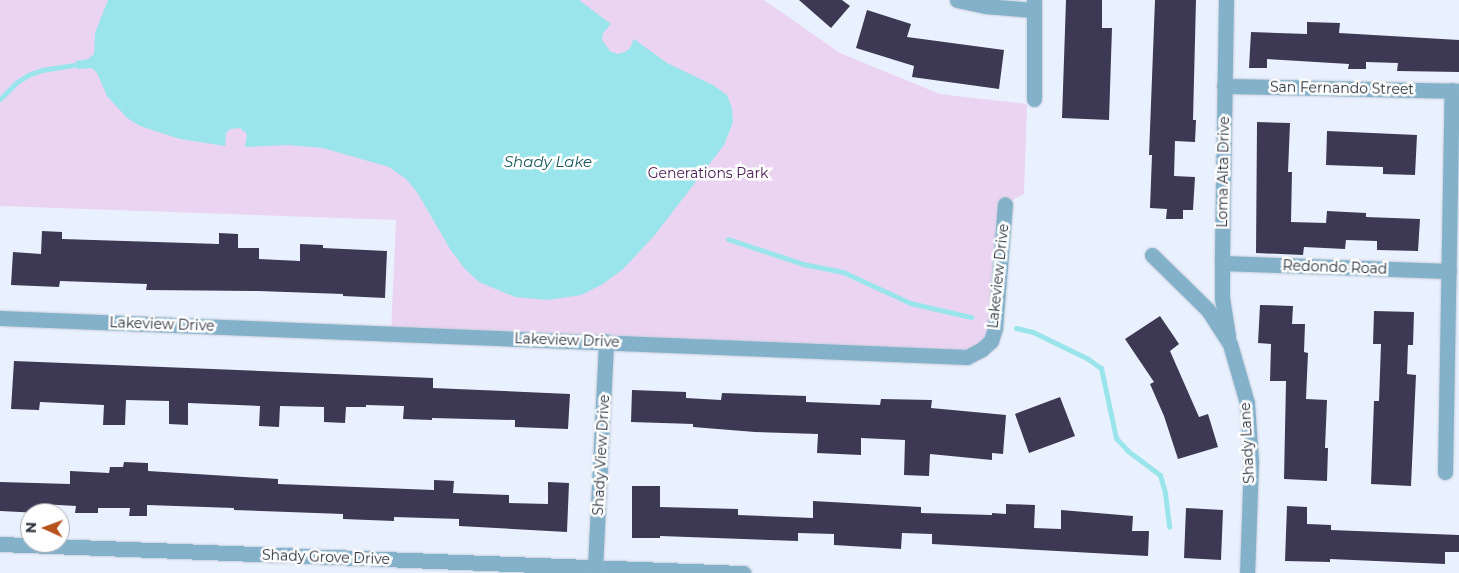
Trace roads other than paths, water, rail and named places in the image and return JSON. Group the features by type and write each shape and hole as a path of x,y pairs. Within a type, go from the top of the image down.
{"street":[{"path":"957,0 984,6 1034,5 1034,100"},
{"name":"Loma Alta Drive","path":"1226,0 1222,298 1230,344"},
{"name":"San Fernando Street","path":"1224,86 1456,90"},
{"path":"1445,472 1449,271 1456,90"},
{"name":"Lakeview Drive","path":"0,318 967,357 982,349 991,341 994,328 1005,204"},
{"name":"Shady Lane","path":"1152,255 1208,310 1230,344 1247,403 1250,442 1251,461 1246,573"},
{"name":"Redondo Road","path":"1222,264 1449,271"},
{"name":"Shady View Drive","path":"595,568 606,341"},
{"name":"Shady Grove Drive","path":"0,544 743,573"}],"water":[{"name":"Shady Lake","path":"108,0 579,0 611,24 603,33 602,40 610,51 617,54 625,52 630,48 634,39 667,63 713,85 727,95 732,108 733,122 724,145 654,236 623,269 603,284 581,295 548,300 515,297 479,282 464,268 450,249 417,192 406,179 389,167 323,148 288,145 245,147 247,134 240,128 230,129 226,133 225,146 180,139 140,126 127,118 107,96 97,73 92,68 77,69 76,61 88,59 94,54 95,33"}],"waterway":[{"path":"0,99 17,82 28,75 42,70 81,64"},
{"path":"728,239 803,264 843,272 910,303 971,317"},
{"path":"1016,328 1033,332 1088,359 1101,368 1116,438 1128,451 1160,475 1165,493 1169,527"}],"park label":[{"name":"Generations Park","path":"708,173"}]}
